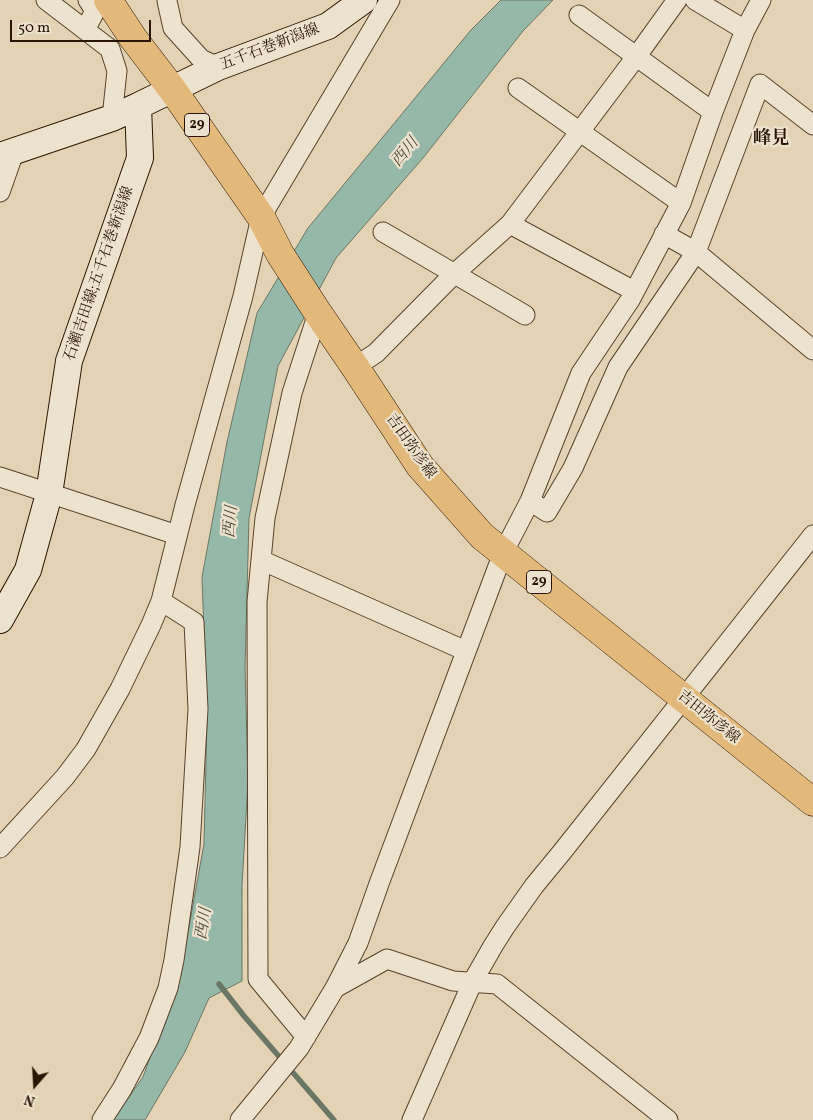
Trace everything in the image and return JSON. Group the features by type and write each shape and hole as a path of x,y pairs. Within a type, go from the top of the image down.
{"main road":[{"name":"吉田弥彦線","path":"108,0 261,217 280,254 420,466 482,536 813,802"},
{"name":"五千石巻新潟線","path":"172,89 218,67 328,26 364,0"},
{"path":"7,154 112,118 172,89"},
{"name":"石瀬吉田線;五千石巻新潟線","path":"0,620 28,570 49,494 69,361 140,158 138,106"}],"street":[{"path":"46,0 110,49 117,71 112,118"},
{"path":"85,30 95,11 88,0"},
{"path":"163,0 173,28 201,59 218,67"},
{"path":"328,26 348,0"},
{"path":"0,848 65,777 86,749 120,690 151,625 161,601 177,535 243,296 261,217 390,0"},
{"path":"355,367 376,353 454,274 510,224 677,0"},
{"path":"695,0 746,30"},
{"path":"240,1120 303,1043 335,988 358,942 503,553 530,502 581,373 630,300 681,203 713,112 746,30 761,0"},
{"path":"579,15 713,112"},
{"path":"530,502 547,512 573,468 618,367 696,252 760,84 813,126"},
{"path":"518,88 681,203"},
{"path":"0,192 7,154"},
{"path":"510,224 634,292"},
{"path":"383,232 525,315"},
{"path":"664,234 696,252 813,350"},
{"path":"303,1043 258,980 257,602 265,518 292,394 318,313"},
{"path":"0,477 177,535"},
{"path":"412,1120 473,981 497,939 534,886 813,535"},
{"path":"261,560 466,651"},
{"path":"102,1120 122,1089 149,1038 168,988 174,960 190,847 198,709 194,622 161,601"},
{"path":"335,988 387,959 453,980 497,984 668,1120"}],"water":[{"name":"西川","path":"501,0 553,0 523,31 423,158 336,258 278,366 249,518 245,667 248,781 242,885 242,981 209,998 185,1052 145,1120 113,1120 143,1077 181,971 204,844 207,719 202,577 227,442 257,313 308,228 471,30"}],"waterway":[{"path":"219,984 244,1016 334,1120"}],"district":[{"name":"峰見","path":"771,140"}]}
